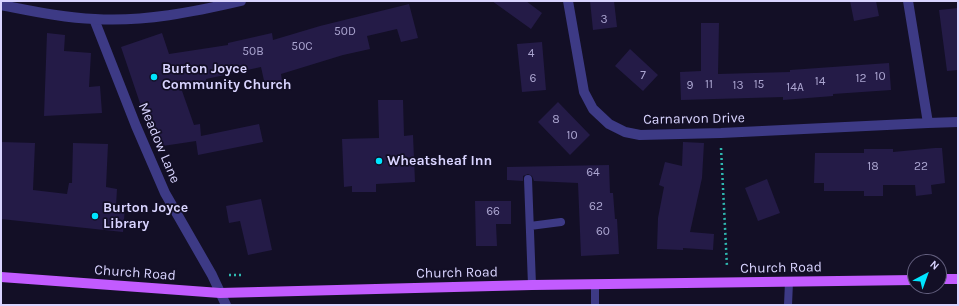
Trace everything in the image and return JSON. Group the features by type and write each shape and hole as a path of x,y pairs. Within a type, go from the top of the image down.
{"main road":[{"name":"Church Road","path":"1,277 220,293 532,285 907,280"},
{"path":"947,279 958,279"}],"street":[{"path":"1,5 59,15 94,19 136,19 211,8 241,1"},
{"name":"Carnarvon Drive","path":"568,1 584,92 593,109 609,124 625,132 640,135 722,133 958,122"},
{"path":"908,1 928,123"},
{"name":"Meadow Lane","path":"94,19 136,126 165,193 212,275 226,305"}],"lane":[{"path":"528,179 532,285"},
{"path":"530,226 561,222"},
{"path":"788,305 789,282"},
{"path":"595,284 595,305"}],"path":[{"path":"722,133 721,161 727,283"}],"building":[{"path":"492,1 526,1 542,13 531,29"},
{"path":"590,1 614,1 617,27 593,30"},
{"path":"850,1 876,1 879,16 854,21"},
{"path":"409,4 418,38 401,42 397,29 367,36 370,49 343,55 281,74 282,81 265,85 261,67 206,79 207,84 181,88 194,125 200,124 201,136 259,124 263,142 198,155 196,141 156,147 152,119 146,121 121,47 162,33 169,54 228,45 228,43 272,33 273,40 320,26"},
{"path":"958,8 958,70 947,71 939,10"},
{"path":"701,23 719,23 718,74 790,72 790,70 889,63 891,90 833,94 833,96 783,100 783,97 681,100 680,72 701,71"},
{"path":"47,33 65,35 64,51 91,53 89,87 100,86 102,113 44,116"},
{"path":"542,42 546,90 522,92 517,44"},
{"path":"630,49 658,75 643,91 615,66"},
{"name":"Wheatsheaf Inn","path":"378,100 403,100 404,136 413,135 415,182 376,184 376,192 352,192 352,186 344,187 342,139 379,138"},
{"path":"558,102 590,135 570,155 538,122"},
{"path":"1,142 35,143 33,190 67,194 69,183 72,183 73,143 108,144 106,187 117,189 116,206 125,207 123,232 1,219"},
{"path":"683,142 704,143 702,178 690,232 714,234 713,250 683,248 683,250 657,249 658,218 664,187 659,185 665,162 682,166"},
{"path":"942,148 945,183 931,185 932,194 916,196 915,185 883,185 883,196 864,196 864,191 824,191 824,183 814,183 815,153 864,153 864,149 893,149 893,152"},
{"path":"609,165 610,193 613,193 615,219 617,219 619,254 581,256 578,183 534,181 532,176 528,174 523,176 523,181 507,180 507,167"},
{"path":"767,179 780,213 758,221 745,188"},
{"path":"261,199 272,250 248,255 240,221 229,223 226,206"},
{"path":"475,201 511,201 511,224 496,224 497,246 476,246"}],"place":[{"name":"Burton Joyce Community Church","path":"154,77"},
{"name":"Wheatsheaf Inn","path":"379,161"},
{"name":"Burton Joyce Library","path":"95,216"}]}
